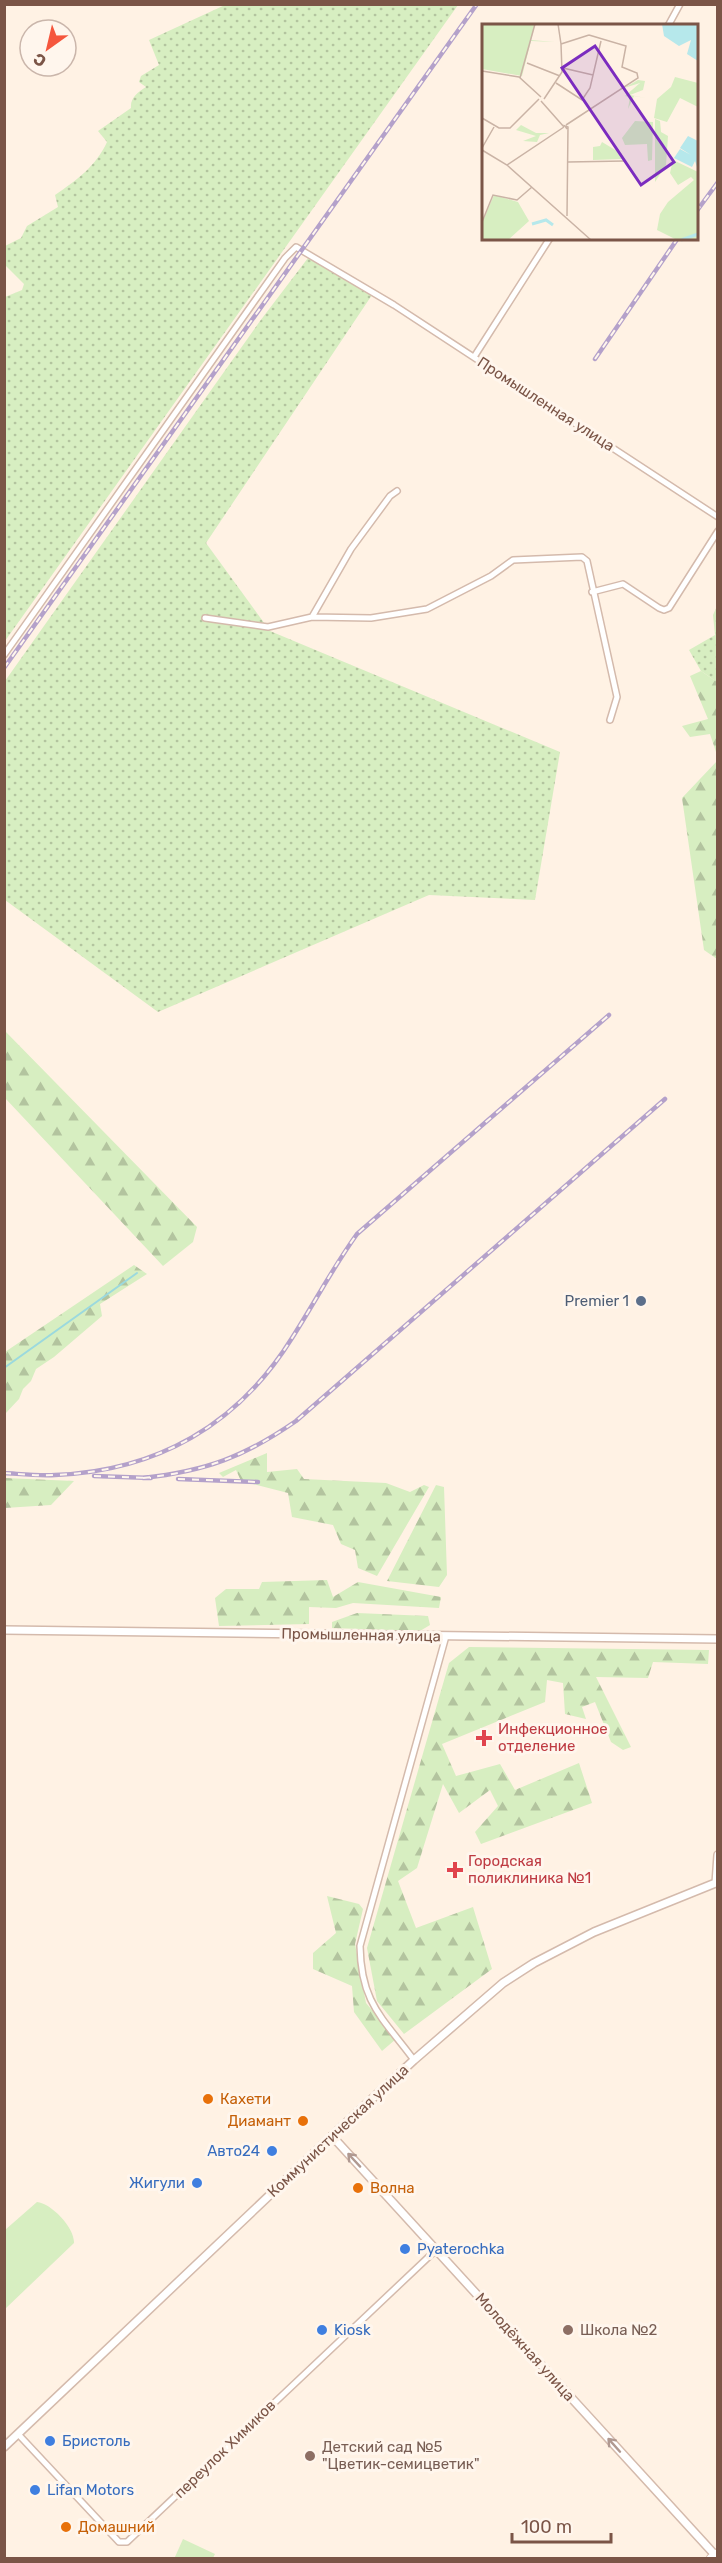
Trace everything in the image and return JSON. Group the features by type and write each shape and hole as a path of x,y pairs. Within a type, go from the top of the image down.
{"street":[{"path":"669,24 680,4"},
{"path":"474,357 549,240"},
{"name":"Промышленная улица","path":"4,655 290,252 296,247 374,292 717,517"},
{"path":"312,617 351,549 390,496 397,491"},
{"path":"592,592 619,583 624,584 659,608 664,610 669,608 717,531"},
{"path":"205,618 268,627 312,617 371,618 426,609 491,576 513,560 584,558 617,697 610,720"},
{"name":"Промышленная улица","path":"4,1630 717,1639"},
{"path":"414,2060 368,1998 360,1946 446,1636"},
{"path":"717,1855 717,1882"},
{"name":"Коммунистическая улица","path":"4,2447 414,2060 518,1972 594,1932 717,1882"},
{"name":"Молодёжная улица","path":"332,2136 715,2556"},
{"name":"переулок Химиков","path":"18,2434 119,2542 127,2542 436,2249"}],"green space":[{"path":"225,5 458,5 5,641 5,297 22,290 24,284 5,265 5,246 21,238 27,226 58,207 55,195 78,178 103,151 107,142 98,131 131,108 133,98 146,87 139,82 141,76 159,65 149,40"},
{"path":"311,254 374,292 206,543 270,631 560,752 535,900 429,895 158,1012 5,900 5,681 260,321"},
{"path":"717,606 717,682 701,671 689,650 715,635 713,615"},
{"path":"701,671 717,682 717,755 710,734 690,737 682,726 708,719 690,676"},
{"path":"717,761 717,959 704,950 682,798"},
{"path":"5,1031 197,1227 193,1242 163,1266 5,1098"},
{"path":"134,1265 147,1274 100,1304 102,1316 54,1357 36,1369 19,1399 5,1414 5,1352"},
{"path":"267,1453 267,1472 297,1469 304,1479 386,1483 410,1492 424,1485 429,1487 377,1576 358,1568 355,1550 341,1544 333,1525 292,1517 288,1493 241,1481 236,1470 223,1477 219,1473"},
{"path":"5,1478 74,1481 51,1505 5,1508"},
{"path":"436,1485 444,1487 447,1575 439,1587 387,1581"},
{"path":"327,1580 333,1597 358,1582 441,1597 439,1608 353,1603 336,1608 309,1607 309,1624 219,1626 215,1598 226,1589 259,1589 262,1582"},
{"path":"357,1613 428,1616 430,1625 420,1631 332,1628 332,1622"},
{"path":"469,1647 709,1650 708,1664 653,1662 648,1678 596,1677 631,1747 623,1750 611,1742 595,1702 582,1707 586,1719 565,1714 563,1683 547,1680 545,1702 442,1744 456,1776 500,1764 515,1790 579,1763 592,1803 481,1844 475,1832 498,1806 490,1790 459,1813 443,1784 417,1868 398,1881 416,1928 473,1907 492,1969 404,2034 377,2001 367,1948 449,1663"},
{"path":"327,1896 359,1904 363,1909 355,1944 366,2003 396,2039 382,2051 354,2012 352,1986 313,1969 313,1953 336,1933"},
{"path":"37,2202 43,2203 61,2217 71,2230 74,2243 5,2309 5,2230"},
{"path":"183,2539 215,2554 213,2558 175,2557"}],"waterway":[{"path":"4,1368 137,1273"}],"railway":[{"path":"4,668 477,4"},
{"path":"698,209 718,182"},
{"path":"595,359 677,240"},
{"path":"4,1473 55,1475 92,1472 127,1464 161,1453 192,1438 220,1419 247,1396 270,1369 357,1234 609,1015"},
{"path":"143,1478 186,1471 224,1460 259,1444 296,1421 665,1099"},
{"path":"94,1476 151,1478"},
{"path":"178,1479 258,1482"}],"place":[{"name":"Premier 1","path":"641,1301"},
{"name":"Инфекционное отделение","path":"484,1738"},
{"name":"Городская поликлиника №1","path":"455,1870"},
{"name":"Кахети","path":"208,2099"},
{"name":"Диамант","path":"303,2121"},
{"name":"Авто24","path":"272,2151"},
{"name":"Жигули","path":"197,2183"},
{"name":"Волна","path":"358,2188"},
{"name":"Pyaterochka","path":"405,2249"},
{"name":"Kiosk","path":"322,2330"},
{"name":"Школа №2","path":"568,2330"},
{"name":"Бристоль","path":"50,2441"},
{"name":"Детский сад №5 \"Цветик-семицветик\"","path":"310,2456"},
{"name":"Lifan Motors","path":"35,2490"},
{"name":"Домашний","path":"66,2527"}]}
